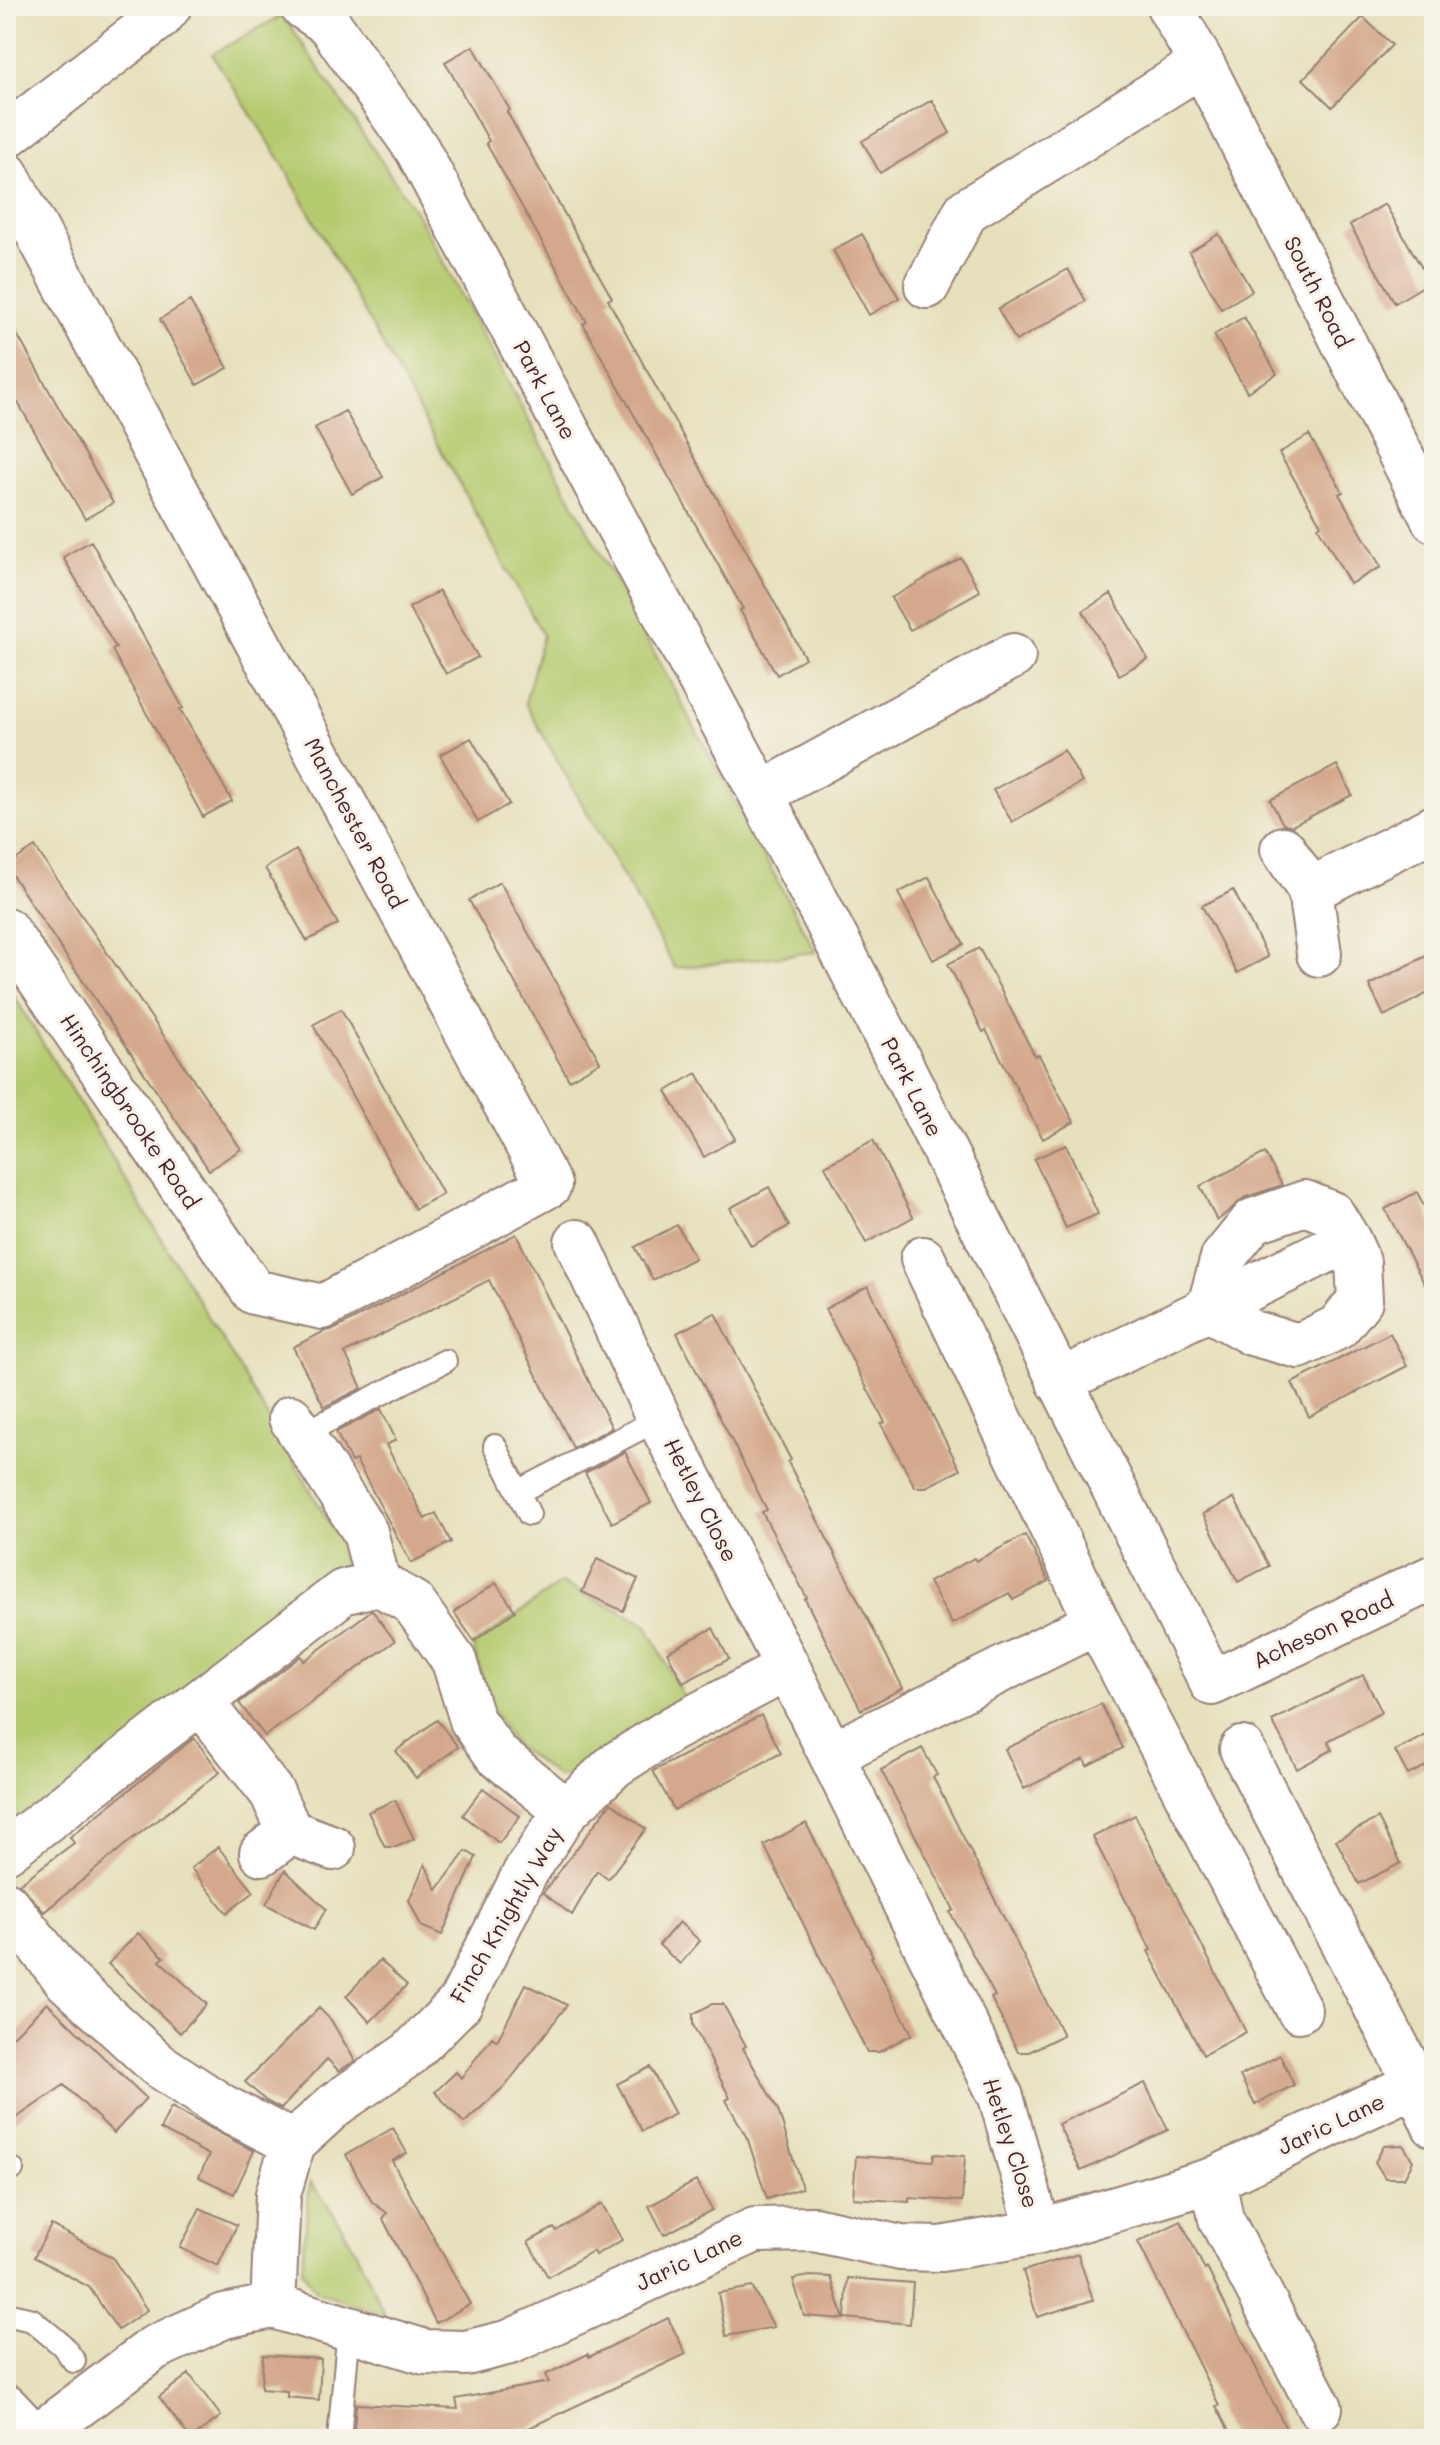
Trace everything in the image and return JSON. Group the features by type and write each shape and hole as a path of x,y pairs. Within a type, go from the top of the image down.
{"street":[{"path":"6,136 160,17 169,6"},
{"name":"Park Lane","path":"302,6 329,24 417,149 761,794 1212,1683"},
{"name":"South Road","path":"1169,6 1202,64 1432,511"},
{"path":"927,286 966,211 1202,64"},
{"name":"Manchester Road","path":"6,174 549,1185 323,1307 254,1292"},
{"path":"761,794 1013,656"},
{"path":"1310,890 1434,828"},
{"path":"1283,849 1310,890 1319,954"},
{"name":"Hinchingbrooke Road","path":"6,930 254,1292"},
{"path":"1305,1203 1332,1214 1358,1262 1360,1300 1338,1327 1299,1346 1252,1333 1209,1309 1223,1258 1253,1221 1305,1203"},
{"path":"1059,1382 1348,1240"},
{"name":"Hetley Close","path":"577,1242 659,1419 788,1668 1001,2097 1039,2232"},
{"path":"923,1259 1097,1622 1299,2010"},
{"path":"296,1426 365,1532 378,1583"},
{"name":"Acheson Road","path":"1212,1683 1434,1577"},
{"path":"6,1851 343,1592 378,1583 413,1603 446,1649 454,1661 472,1720 497,1755 566,1811"},
{"path":"831,1755 1097,1622"},
{"name":"Finch Knightly Way","path":"293,2143 337,2103 409,2054 460,2003 525,1873 566,1811 615,1765 672,1729 788,1668"},
{"path":"201,1702 272,1793 276,1842 333,1848"},
{"path":"1242,1749 1425,2080 1434,2125"},
{"path":"6,1904 67,1981 157,2064 221,2106 293,2143 278,2194 273,2306"},
{"name":"Jaric Lane","path":"35,2438 154,2348 224,2316 273,2306 425,2352 466,2353 510,2342 755,2230 814,2229 901,2248 941,2249 1039,2232 1213,2180 1425,2080"},
{"path":"1213,2180 1221,2219 1320,2408"},
{"path":"6,2407 35,2438"}],"lane":[{"path":"296,1426 445,1361"},
{"path":"518,1492 659,1419"},
{"path":"495,1446 529,1514"},
{"path":"6,2314 32,2320 62,2345 74,2361"},
{"path":"339,2439 349,2328"}],"green space":[{"path":"283,15 417,214 816,952 675,968 525,703 543,635 281,161 212,54"},
{"path":"13,994 235,1361 359,1574 6,1841 6,999"},
{"path":"561,1583 646,1624 684,1698 578,1775 558,1777 515,1745 490,1707 473,1646"},
{"path":"310,2182 352,2245 384,2314 316,2292 302,2270"}],"building":[{"path":"1363,17 1392,45 1332,107 1303,79"},
{"path":"473,46 612,298 608,300 805,658 777,675 583,324 587,322 486,143 489,141 445,62"},
{"path":"932,100 950,133 880,173 862,141"},
{"path":"1385,204 1430,282 1395,303 1350,225"},
{"path":"862,234 899,298 869,315 833,250"},
{"path":"1219,234 1252,291 1221,309 1189,252"},
{"path":"1068,269 1086,301 1016,341 998,309"},
{"path":"190,301 228,368 197,385 160,319"},
{"path":"6,315 113,503 85,519 6,382"},
{"path":"1244,317 1277,374 1247,392 1214,335"},
{"path":"345,411 383,477 352,494 315,428"},
{"path":"1309,435 1343,492 1339,494 1381,567 1350,584 1318,527 1321,525 1279,453"},
{"path":"91,541 232,801 203,817 112,650 116,648 63,557"},
{"path":"961,558 980,591 910,630 891,598"},
{"path":"439,591 478,657 446,674 409,608"},
{"path":"1111,594 1148,659 1119,675 1083,611"},
{"path":"471,738 509,804 478,822 440,755"},
{"path":"1064,750 1082,782 1012,822 993,790"},
{"path":"1337,765 1352,795 1292,826 1283,824 1270,800"},
{"path":"35,847 241,1149 209,1170 6,866"},
{"path":"296,850 338,924 307,941 265,868"},
{"path":"929,877 964,944 933,960 898,893"},
{"path":"500,882 600,1062 569,1080 469,900"},
{"path":"1233,890 1268,957 1237,973 1202,906"},
{"path":"979,948 1035,1056 1039,1055 1074,1122 1043,1139 948,964"},
{"path":"1434,952 1434,990 1384,1016 1369,985"},
{"path":"341,1009 443,1194 415,1209 313,1025"},
{"path":"697,1073 735,1139 704,1157 666,1091"},
{"path":"873,1140 913,1217 866,1243 825,1166"},
{"path":"1066,1145 1098,1214 1066,1228 1034,1159"},
{"path":"1265,1153 1282,1185 1244,1198 1217,1221 1200,1186"},
{"path":"769,1187 789,1226 751,1246 730,1208"},
{"path":"1417,1192 1434,1226 1434,1302 1385,1209"},
{"path":"677,1225 695,1258 653,1280 635,1247"},
{"path":"516,1234 612,1428 573,1448 489,1280 345,1353 362,1388 324,1407 293,1347 335,1329"},
{"path":"868,1286 960,1470 926,1487 915,1487 881,1424 885,1422 825,1309"},
{"path":"715,1313 903,1688 861,1710 762,1512 767,1510 677,1333"},
{"path":"1390,1333 1407,1366 1309,1417 1292,1383"},
{"path":"381,1409 396,1440 386,1445 425,1519 436,1513 451,1542 411,1563 356,1460 351,1462 336,1432"},
{"path":"625,1452 651,1503 612,1523 585,1473"},
{"path":"1234,1498 1269,1566 1238,1582 1203,1514"},
{"path":"1025,1535 1049,1581 1013,1600 1009,1593 952,1624 929,1582"},
{"path":"597,1559 638,1579 623,1611 582,1592"},
{"path":"496,1583 515,1611 474,1641 454,1612"},
{"path":"372,1610 395,1641 265,1736 239,1703 301,1656 304,1661"},
{"path":"713,1628 729,1659 683,1683 667,1652"},
{"path":"1363,1675 1382,1712 1328,1741 1332,1750 1297,1769 1272,1721"},
{"path":"1101,1704 1123,1748 1087,1766 1084,1759 1024,1789 1005,1749"},
{"path":"761,1715 781,1753 674,1810 653,1771"},
{"path":"437,1720 458,1747 416,1778 396,1751"},
{"path":"1434,1731 1434,1762 1408,1775 1395,1751"},
{"path":"194,1738 220,1772 44,1912 19,1884 74,1843 70,1837"},
{"path":"922,1748 937,1775 933,1777 1063,2035 1029,2052 1018,2052 991,1998 995,1996 950,1912 954,1910 881,1770"},
{"path":"483,1788 520,1816 499,1843 463,1815"},
{"path":"395,1800 414,1839 396,1847 385,1847 368,1812"},
{"path":"611,1803 646,1829 608,1879 597,1871 572,1915 543,1893"},
{"path":"1135,1815 1246,2032 1203,2055 1093,1837"},
{"path":"1378,1818 1401,1863 1359,1884 1336,1840"},
{"path":"806,1823 912,2034 879,2052 867,2052 764,1845"},
{"path":"218,1847 254,1892 227,1913 191,1868"},
{"path":"466,1851 476,1857 442,1935 421,1926 409,1900 425,1864 437,1890"},
{"path":"285,1870 326,1909 314,1930 266,1904"},
{"path":"679,1922 700,1941 680,1964 659,1945"},
{"path":"138,1933 164,1957 160,1961 207,2004 180,2033 108,1964"},
{"path":"380,1960 407,1985 370,2022 346,1996"},
{"path":"526,1984 567,2005 507,2084 464,2123 435,2092 456,2072 461,2078 492,2037 497,2041"},
{"path":"47,2003 146,2098 114,2133 64,2085 6,2125 6,2043"},
{"path":"712,2004 723,2004 746,2046 743,2048 778,2110 802,2188 767,2199 748,2140 726,2100 730,2098 693,2025 693,2014"},
{"path":"319,2008 331,2020 355,2061 339,2071 327,2059 281,2109 266,2101 245,2082"},
{"path":"1280,2055 1294,2085 1255,2105 1240,2076"},
{"path":"650,2067 675,2114 642,2131 617,2084"},
{"path":"1145,2083 1168,2130 1081,2171 1058,2124"},
{"path":"171,2107 254,2151 234,2194 199,2177 209,2155 160,2129"},
{"path":"393,2128 407,2153 392,2161 470,2304 436,2323 383,2219 387,2213 372,2202 346,2155"},
{"path":"1403,2145 1413,2161 1404,2178 1385,2178 1375,2162 1384,2146"},
{"path":"934,2154 965,2156 962,2201 909,2198 909,2202 853,2198 856,2156 933,2161"},
{"path":"696,2181 712,2210 664,2235 649,2206"},
{"path":"602,2204 622,2240 595,2255 593,2251 548,2277 528,2242 554,2228 556,2231"},
{"path":"200,2208 237,2225 218,2266 180,2248"},
{"path":"1181,2221 1291,2439 1233,2439 1216,2406 1219,2405 1138,2242"},
{"path":"51,2225 112,2257 147,2310 118,2330 89,2287 34,2257"},
{"path":"1078,2254 1093,2300 1037,2317 1023,2271"},
{"path":"831,2277 844,2319 804,2316 793,2279"},
{"path":"848,2278 913,2283 910,2324 845,2318"},
{"path":"752,2287 774,2327 726,2336 718,2293"},
{"path":"668,2318 686,2354 529,2428 467,2439 353,2439 356,2404 458,2409 456,2399 549,2382 545,2375"},
{"path":"263,2355 321,2359 319,2400 287,2397 287,2391 261,2389"},
{"path":"189,2374 221,2416 191,2439 159,2397"}]}
